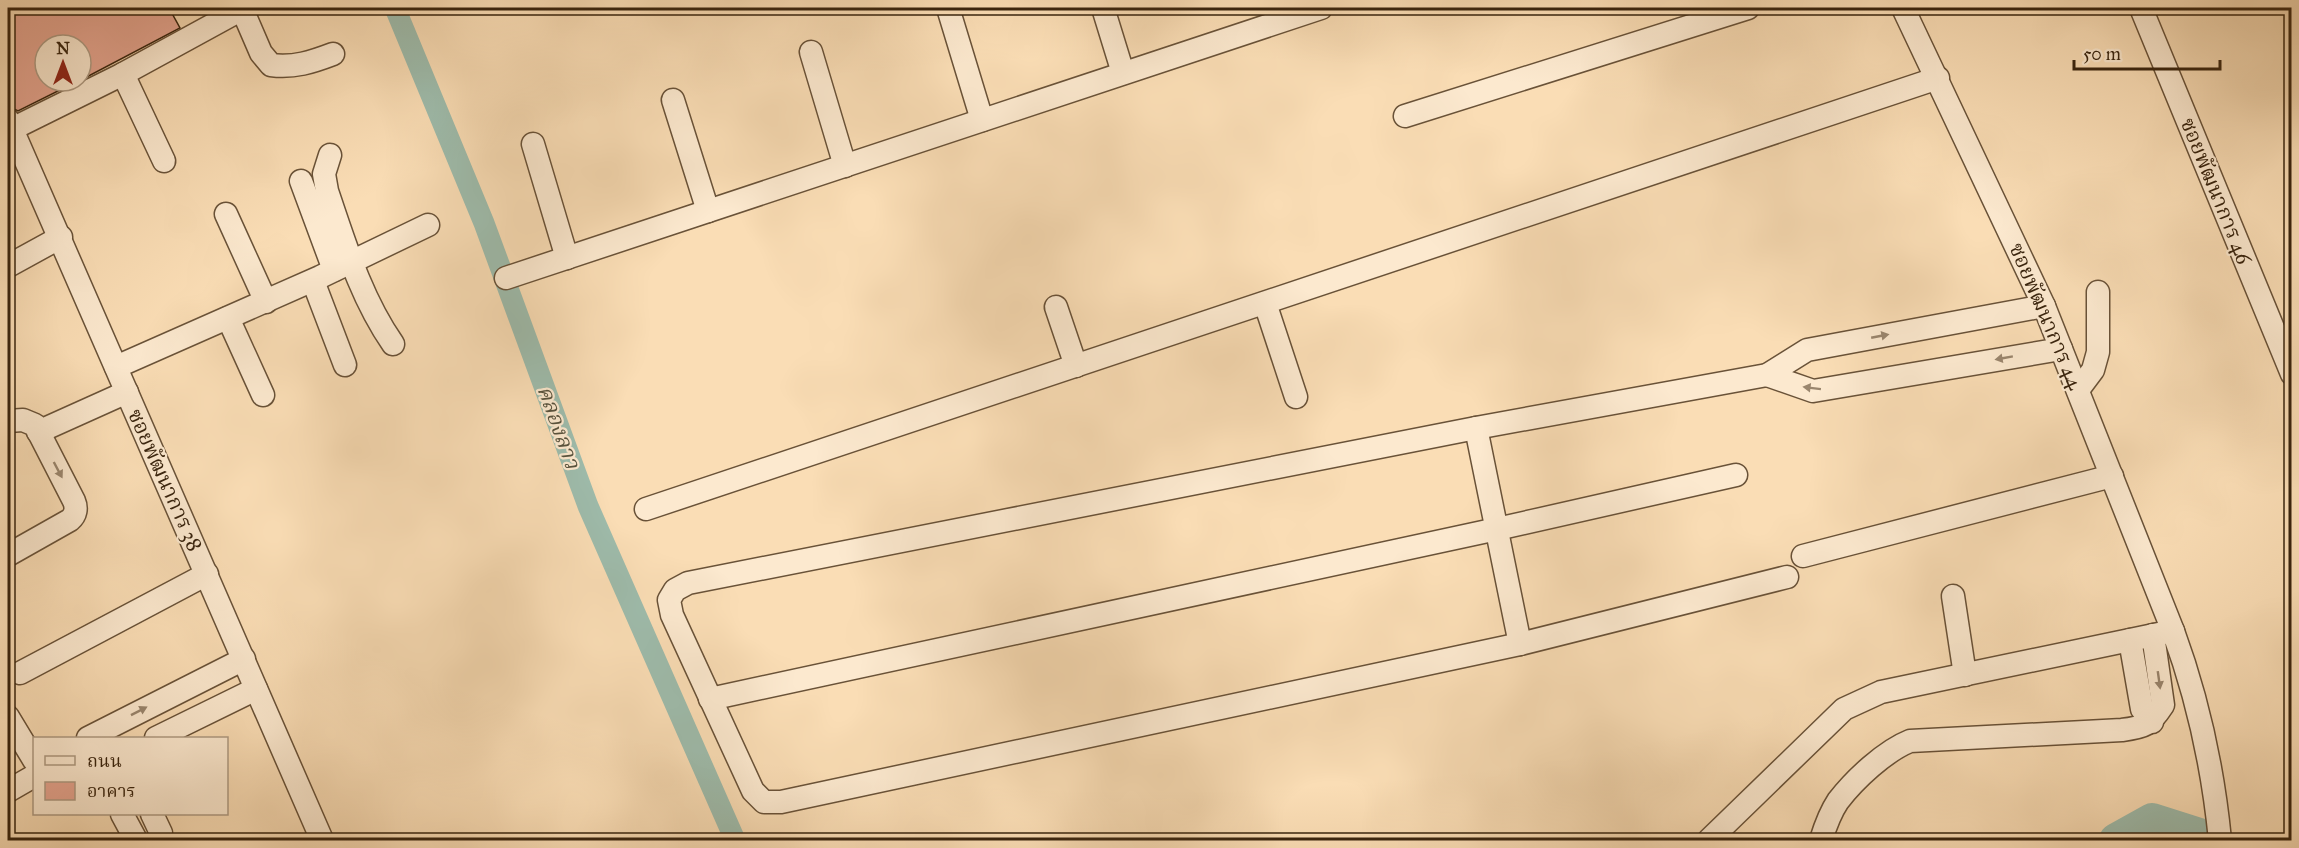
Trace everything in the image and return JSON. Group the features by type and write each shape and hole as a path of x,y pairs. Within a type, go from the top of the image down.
{"street":[{"path":"10,124 123,74 243,8 261,52 271,65 288,67 333,54"},
{"path":"948,8 982,120"},
{"path":"1103,8 1122,73"},
{"path":"506,278 1122,73 1259,17 1320,8"},
{"path":"1405,116 1748,8"},
{"name":"ซอยพัฒนาการ 44","path":"1903,8 2044,306 2112,476 2163,633 2191,680 2216,795 2220,840"},
{"name":"ซอยพัฒนาการ 46","path":"2141,8 2292,374"},
{"path":"811,52 845,166"},
{"path":"123,74 164,160"},
{"path":"646,509 1938,78"},
{"path":"673,100 708,211"},
{"name":"ซอยพัฒนาการ 38","path":"10,124 322,840"},
{"path":"533,144 567,258"},
{"path":"330,155 325,165 325,180 343,266"},
{"path":"301,181 343,266 393,344"},
{"path":"226,214 266,302"},
{"path":"116,367 266,302 428,225"},
{"path":"8,266 61,237"},
{"path":"312,281 345,365"},
{"path":"2078,390 2092,370 2098,352 2098,292"},
{"path":"1265,303 1296,397"},
{"path":"1788,577 1520,644 781,802 764,802 753,791 672,615 669,600 675,591 688,583 1476,428 1767,375 1807,350 2044,306"},
{"path":"1056,307 1076,366"},
{"path":"228,318 263,395"},
{"path":"1767,375 1813,391 2061,349"},
{"path":"38,432 127,392"},
{"path":"8,421 16,419 29,422 38,432 74,501 75,513 67,522 8,555"},
{"path":"1476,428 1520,644"},
{"path":"710,699 1736,475"},
{"path":"1803,556 2112,476"},
{"path":"20,673 207,574"},
{"path":"1953,596 1965,675"},
{"path":"1709,840 1845,709 1881,692 2163,633 2163,705 2152,722 2140,728 2122,730 1910,741 1897,746 1848,790 1837,803 1821,840"},
{"path":"2130,640 2142,709 2152,722"},
{"path":"92,737 113,732 244,659"},
{"path":"158,737 256,689"},
{"path":"8,717 33,758"},
{"path":"8,790 33,777"},
{"path":"123,815 136,840"}],"building":[{"path":"8,8 169,8 180,28 93,74 93,33 33,33 33,93 54,93 18,111 10,107 8,101"}],"waterway":[{"name":"คลองลาว","path":"395,8 484,223 588,506 735,840"},
{"path":"2116,840 2152,820 2215,840"}]}
